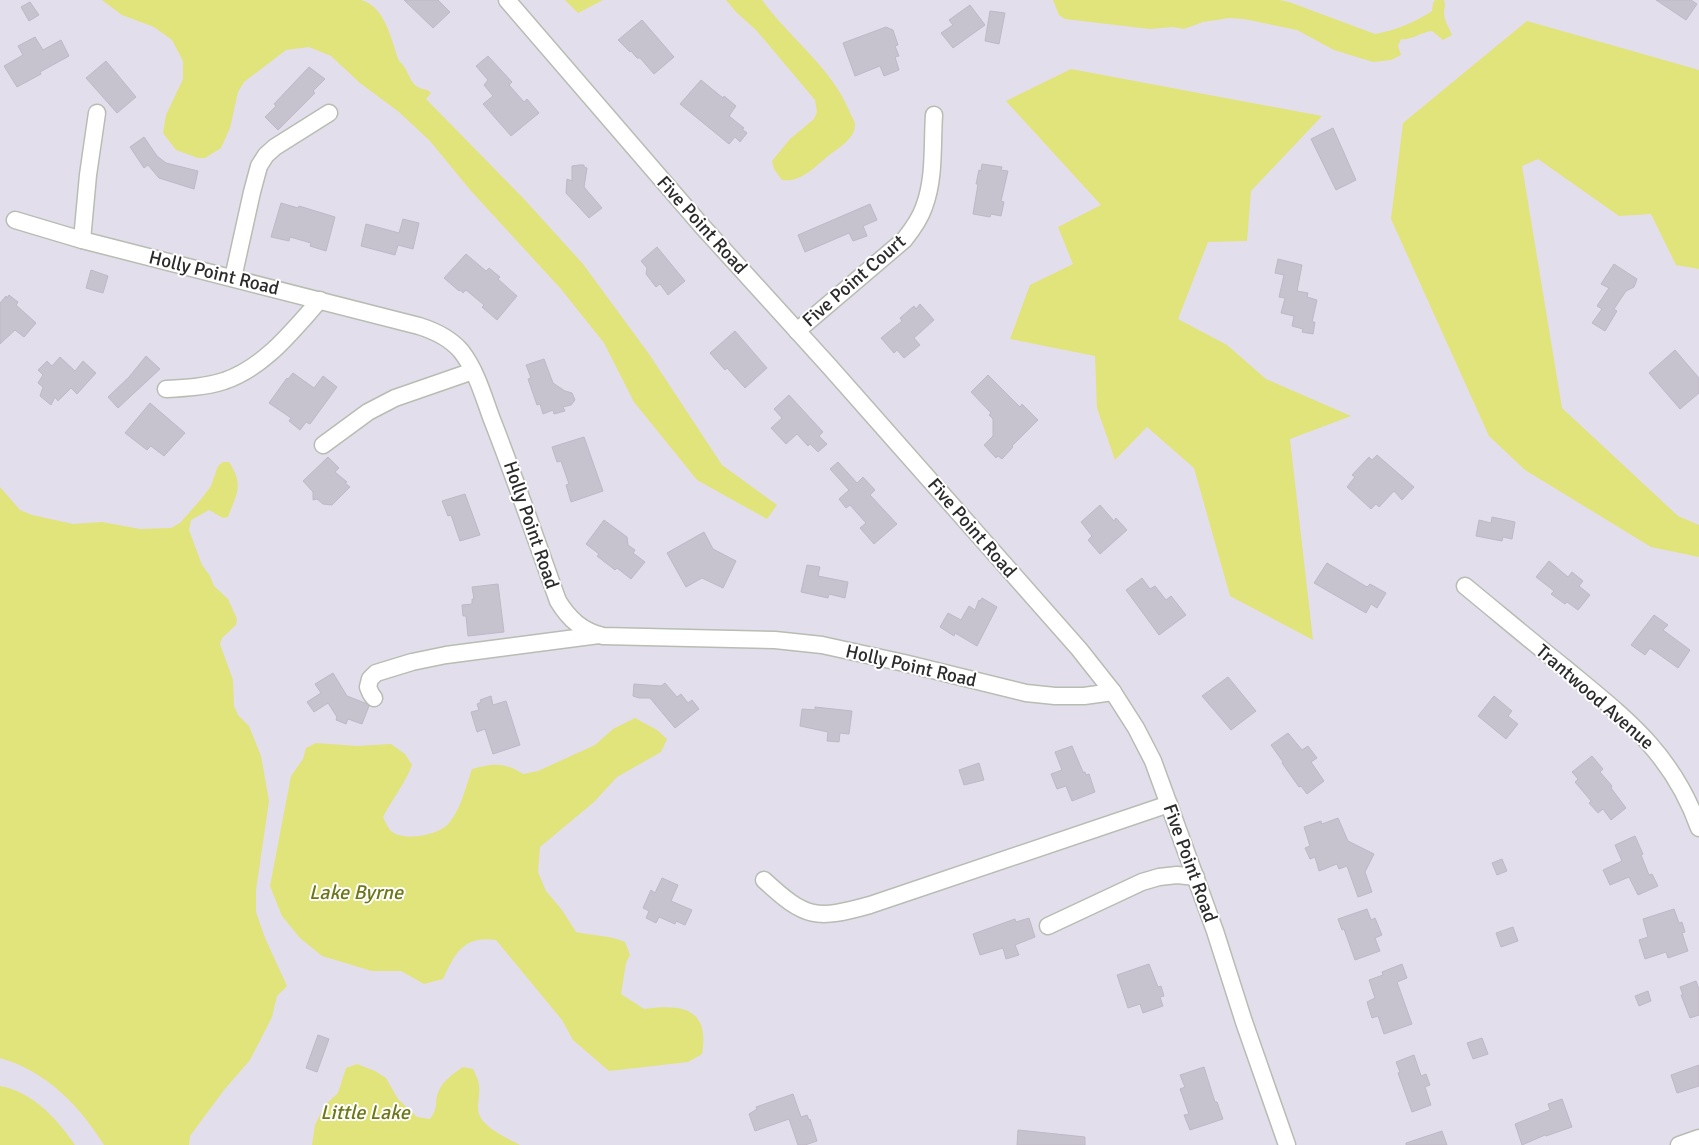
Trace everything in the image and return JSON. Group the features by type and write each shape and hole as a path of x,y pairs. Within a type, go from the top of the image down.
{"street":[{"name":"Five Point Road","path":"507,0 701,224 1079,649 1113,692 1136,728 1153,761 1196,877 1287,1145"},
{"path":"82,240 88,175 97,113"},
{"path":"233,278 252,192 260,166 275,147 329,113"},
{"name":"Five Point Court","path":"797,330 904,240 916,225 924,208 929,190 934,114"},
{"name":"Holly Point Road","path":"15,220 82,240 420,326 437,332 453,342 473,371 508,459 558,601 566,614 576,624 599,635 775,640 822,645 1026,693 1084,696 1113,692"},
{"path":"166,389 195,387 222,382 255,365 276,349 320,300"},
{"path":"324,445 368,412 395,398 473,371"},
{"name":"Trantwood Avenue","path":"1465,586 1611,706 1651,744 1681,785 1699,828"},
{"path":"374,698 368,687 370,679 376,673 412,662 446,654 599,635"},
{"path":"764,880 795,906 816,913 837,914 870,905 1169,804"},
{"path":"1048,926 1142,882 1168,876 1196,877"},
{"path":"1678,1145 1699,1138"}],"water":[{"path":"102,0 361,0 369,4 382,17 399,61 413,83 431,93 426,99 524,199 583,264 649,354 722,465 777,505 767,519 697,480 634,402 604,343 561,289 471,191 430,141 399,112 360,83 331,56 309,47 286,50 244,82 238,92 230,128 221,148 205,158 198,158 176,150 163,133 166,115 183,79 183,61 172,40 154,27 122,15"},
{"path":"565,0 603,0 578,13"},
{"path":"726,0 762,0 822,68 843,98 854,120 854,130 849,139 801,177 782,180 774,169 772,161 790,139 814,119 817,112 815,100 756,30"},
{"path":"1053,0 1279,0 1375,34 1390,31 1412,22 1432,11 1435,0 1444,0 1445,18 1452,35 1443,40 1432,31 1408,39 1401,39 1398,46 1401,55 1391,60 1373,62 1334,50 1297,30 1244,19 1229,18 1203,22 1184,29 1173,27 1150,29 1065,19 1059,15"},
{"path":"1527,21 1699,70 1699,269 1676,265 1651,214 1619,216 1538,159 1522,166 1562,408 1678,516 1699,525 1699,557 1651,547 1525,470 1489,436 1391,219 1403,123"},
{"path":"1071,69 1322,116 1251,191 1247,241 1208,242 1178,319 1227,345 1266,379 1351,416 1290,439 1313,640 1230,596 1194,468 1147,427 1115,460 1097,408 1095,356 1010,339 1030,285 1073,264 1058,227 1101,205 1006,101"},
{"path":"223,462 229,462 238,483 238,489 228,517 223,518 209,510 191,520 189,530 202,565 214,586 228,599 237,619 236,625 222,638 220,644 233,680 234,706 238,715 249,726 261,756 269,801 256,890 256,912 265,938 287,986 277,996 272,1017 250,1060 224,1090 190,1136 189,1145 104,1145 84,1116 60,1091 32,1071 0,1058 0,487 20,510 32,515 73,524 102,522 140,529 171,528 180,523 202,498 211,486 218,466"},
{"name":"Lake Byrne","path":"635,718 657,730 667,739 661,752 617,777 594,802 540,847 538,872 546,891 562,910 576,932 625,942 630,955 626,963 621,994 644,1009 670,1007 690,1012 697,1018 702,1027 702,1054 688,1062 609,1071 573,1040 562,1020 496,940 485,939 468,943 452,961 443,979 424,984 401,971 372,971 322,956 300,938 282,916 270,886 291,776 303,759 306,748 316,743 357,746 391,744 405,754 412,765 406,779 383,817 391,831 397,834 421,836 438,831 449,823 460,804 472,769 499,765 510,767 523,774 538,771 595,745 613,729"},
{"name":"Little Lake","path":"357,1064 375,1071 386,1078 398,1099 417,1117 430,1119 440,1089 445,1082 463,1067 473,1069 479,1084 478,1107 482,1120 493,1130 520,1145 312,1145 315,1125 325,1105 338,1093 346,1068"},
{"path":"0,1086 12,1089 33,1100 52,1116 75,1145 0,1145"}],"building":[{"path":"404,0 438,0 450,12 433,28"},
{"path":"1656,0 1691,0 1697,4 1686,20"},
{"path":"30,2 39,15 29,21 21,7"},
{"path":"970,5 985,25 953,48 941,33 953,25 949,20"},
{"path":"990,11 1005,13 999,44 985,41"},
{"path":"642,20 674,57 654,74 640,58 637,58 618,40"},
{"path":"886,27 893,30 898,45 895,46 899,56 895,57 899,70 884,76 880,66 855,76 843,43"},
{"path":"35,37 43,50 61,40 69,56 17,87 4,66 23,55 18,46"},
{"path":"488,56 512,82 509,85 524,102 527,99 539,113 511,136 483,104 493,96 484,85 488,80 476,66"},
{"path":"106,61 136,97 117,113 86,78"},
{"path":"309,67 325,79 313,91 315,93 278,130 265,117 276,106 274,104"},
{"path":"701,80 736,106 729,116 744,128 742,129 747,133 740,142 735,137 729,144 680,104"},
{"path":"1333,128 1356,180 1336,190 1311,139"},
{"path":"144,137 157,156 166,163 198,171 194,189 159,178 148,165 144,168 130,147"},
{"path":"982,164 1002,167 1001,170 1008,171 1001,201 1004,202 1001,216 991,214 990,217 973,214 978,184 976,184"},
{"path":"584,165 587,168 584,187 602,208 589,218 566,193 567,179 572,181 572,166"},
{"path":"281,203 298,208 299,206 335,217 326,251 310,246 311,243 290,237 289,241 271,237"},
{"path":"870,204 877,220 863,226 867,236 853,241 849,233 805,252 798,235"},
{"path":"403,219 419,223 413,249 398,245 395,255 361,246 366,224 399,233"},
{"path":"657,247 685,281 668,295 660,284 656,287 646,274 647,268 641,261"},
{"path":"466,254 486,271 489,268 500,277 498,279 517,296 497,320 482,307 484,305 466,290 463,293 459,291 444,278"},
{"path":"1278,259 1302,265 1297,291 1308,293 1307,297 1317,300 1312,322 1315,322 1313,334 1302,332 1303,329 1292,326 1294,316 1281,313 1285,298 1279,297 1284,275 1275,273"},
{"path":"1614,264 1637,279 1634,287 1626,291 1614,309 1617,311 1605,331 1592,323 1602,309 1597,306 1609,288 1601,284"},
{"path":"91,270 108,276 103,293 86,288"},
{"path":"9,295 18,302 16,305 36,323 24,337 15,330 0,344 0,303"},
{"path":"920,304 934,320 914,338 920,345 904,358 897,350 894,353 881,338 902,321 900,318 914,306 916,309"},
{"path":"735,331 767,368 745,388 710,353"},
{"path":"1675,350 1699,378 1699,393 1680,409 1649,373"},
{"path":"146,356 160,369 118,408 108,397 129,377"},
{"path":"60,357 75,371 83,361 96,373 77,394 71,388 58,401 55,397 51,405 40,396 43,387 38,383 43,375 38,370 47,361 52,366"},
{"path":"544,359 553,383 572,393 575,400 571,405 563,407 565,411 554,414 553,410 543,414 540,404 537,405 528,379 531,378 526,365"},
{"path":"293,373 314,388 323,376 337,387 310,424 306,422 300,430 289,421 291,418 269,403 287,378"},
{"path":"988,375 1020,407 1022,404 1038,420 1002,459 998,456 996,458 984,445 993,436 993,419 989,415 991,413 971,392"},
{"path":"789,395 823,432 819,436 827,444 818,452 810,444 808,446 797,434 786,444 771,428 782,418 774,409"},
{"path":"150,403 185,433 164,456 151,446 147,450 125,433"},
{"path":"584,437 603,491 571,502 566,485 569,484 561,461 557,462 552,447"},
{"path":"1377,455 1414,487 1402,500 1394,491 1379,507 1376,504 1371,509 1347,487 1355,477 1352,475 1369,457 1372,460"},
{"path":"328,457 339,468 335,472 350,487 332,505 323,504 317,499 313,500 313,492 303,481"},
{"path":"838,462 857,483 863,477 875,490 870,495 897,524 874,544 860,528 866,523 850,505 846,508 839,499 849,490 830,469"},
{"path":"465,494 480,535 460,541 451,515 448,516 442,501"},
{"path":"1100,505 1114,521 1116,518 1127,530 1100,554 1088,540 1092,536 1081,522"},
{"path":"1492,517 1515,522 1512,539 1503,537 1502,541 1476,536 1479,520 1491,523"},
{"path":"604,520 627,537 628,545 635,550 633,553 645,562 631,579 617,568 615,570 597,556 599,554 586,544"},
{"path":"704,532 713,549 736,561 723,588 702,578 686,587 667,553"},
{"path":"1549,561 1568,577 1572,572 1583,581 1579,586 1590,595 1578,610 1551,594 1554,591 1536,577"},
{"path":"1327,563 1367,587 1370,584 1386,593 1377,608 1371,604 1366,613 1314,583"},
{"path":"807,565 820,567 818,576 848,582 845,598 829,594 828,598 801,592"},
{"path":"1142,578 1150,589 1155,586 1166,600 1171,596 1186,615 1159,635 1126,590"},
{"path":"498,584 504,632 468,636 466,616 463,616 462,605 472,604 472,599 474,599 472,587"},
{"path":"982,598 997,607 977,646 955,633 954,636 940,627 948,613 961,620 969,606 975,610 979,600"},
{"path":"1654,615 1668,625 1663,630 1690,650 1678,668 1650,648 1645,655 1631,645"},
{"path":"333,673 347,696 369,706 362,724 348,719 346,724 336,720 337,717 328,703 314,712 307,702 321,693 315,684"},
{"path":"1228,677 1256,711 1231,730 1202,696"},
{"path":"665,683 677,697 681,694 688,703 692,700 699,709 675,728 650,698 633,696 634,684 661,686"},
{"path":"491,696 493,705 506,701 520,745 493,754 485,729 477,732 471,712 479,710 477,704 481,702 480,700"},
{"path":"1494,696 1512,711 1508,716 1518,724 1506,739 1478,716"},
{"path":"815,707 852,711 849,734 840,733 839,742 827,741 828,732 800,726 802,709 815,710"},
{"path":"1288,733 1302,750 1308,746 1317,758 1311,762 1324,781 1307,794 1301,786 1299,787 1271,745"},
{"path":"1072,746 1083,772 1086,775 1089,774 1095,792 1072,801 1066,786 1057,789 1051,774 1062,770 1055,752"},
{"path":"1592,756 1603,769 1600,772 1612,786 1611,788 1626,808 1611,820 1603,809 1598,813 1589,803 1591,801 1575,782 1578,779 1572,772"},
{"path":"979,763 984,780 964,785 959,770"},
{"path":"1338,818 1348,841 1374,854 1365,872 1372,892 1358,897 1347,866 1339,869 1337,864 1319,871 1315,857 1310,859 1305,848 1310,846 1304,827 1321,821 1322,824"},
{"path":"1635,836 1649,875 1652,874 1658,886 1638,895 1629,877 1610,885 1603,870 1622,861 1615,845"},
{"path":"1502,859 1507,871 1497,875 1492,863"},
{"path":"662,878 678,885 671,901 692,910 685,925 676,921 675,924 659,917 656,923 646,918 649,911 643,908 651,890 655,893"},
{"path":"1367,909 1371,920 1375,918 1382,935 1375,938 1380,951 1355,960 1344,929 1342,930 1338,919"},
{"path":"1674,909 1679,923 1682,922 1685,932 1682,933 1688,951 1668,958 1666,952 1645,959 1639,940 1648,937 1643,919"},
{"path":"1029,918 1035,937 1015,945 1019,955 1006,959 1003,948 980,955 973,934 1015,919 1016,922"},
{"path":"1513,927 1518,941 1501,947 1496,933"},
{"path":"1149,964 1158,987 1161,986 1164,996 1160,997 1163,1006 1143,1013 1140,1004 1128,1008 1117,975"},
{"path":"1402,964 1407,978 1397,982 1412,1024 1384,1034 1378,1016 1372,1018 1367,1002 1375,998 1369,980 1383,975 1382,972"},
{"path":"1696,981 1699,989 1699,1015 1690,1018 1681,995 1683,995 1680,987"},
{"path":"1648,991 1651,1001 1639,1006 1635,996"},
{"path":"318,1035 329,1039 317,1072 306,1068"},
{"path":"1482,1038 1488,1054 1473,1059 1467,1043"},
{"path":"1414,1055 1421,1076 1426,1074 1430,1085 1425,1087 1431,1105 1412,1112 1396,1062"},
{"path":"1699,1065 1699,1086 1677,1093 1671,1075"},
{"path":"1204,1067 1215,1102 1217,1102 1223,1119 1190,1130 1184,1115 1189,1114 1180,1089 1185,1087 1180,1075"},
{"path":"793,1094 801,1117 807,1115 810,1119 817,1141 798,1145 789,1119 755,1131 749,1114 757,1109 756,1107"},
{"path":"1562,1099 1572,1127 1545,1135 1522,1145 1515,1124 1550,1110 1548,1104"},
{"path":"1018,1130 1085,1137 1085,1145 1017,1145"},
{"path":"1442,1131 1447,1145 1406,1145 1406,1143"}]}
